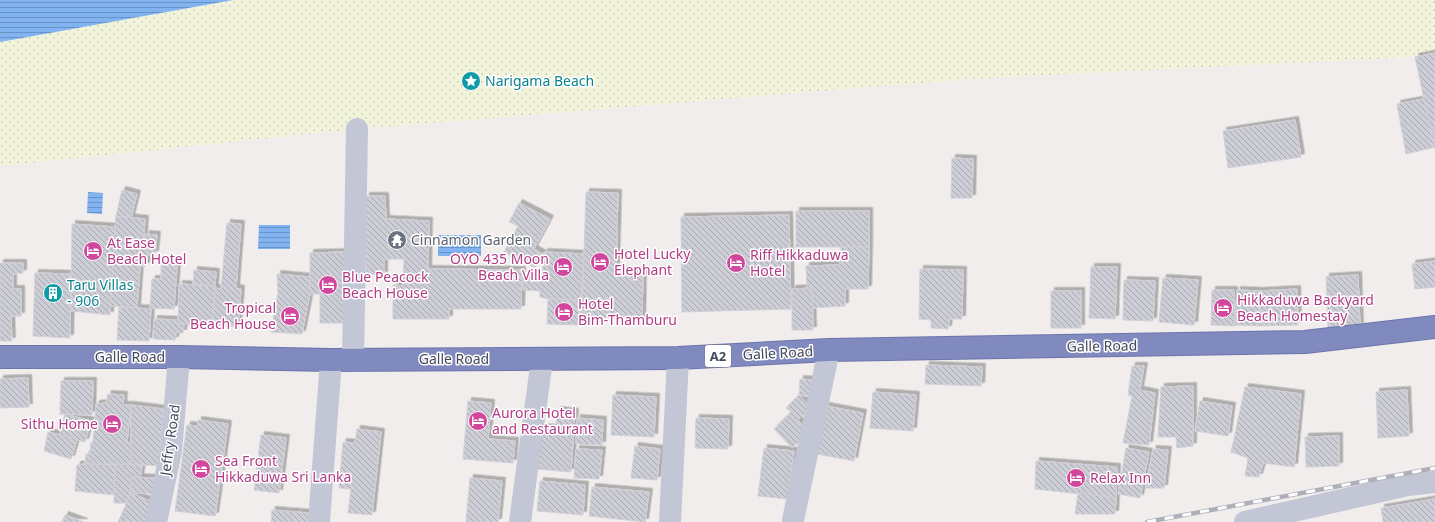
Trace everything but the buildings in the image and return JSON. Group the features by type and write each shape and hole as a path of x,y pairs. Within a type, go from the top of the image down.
{"highway":[{"name":"Galle Road","path":"0,357 179,357 331,360 678,358 829,350 1305,342 1435,327"}],"street":[{"path":"353,360 357,129"},
{"path":"793,520 829,350"},
{"name":"Jeffry Road","path":"156,522 171,451 179,357"},
{"path":"670,522 678,358"},
{"path":"520,522 542,359"},
{"path":"319,522 331,360"},
{"path":"1245,522 1408,485 1435,482"}],"sand":[{"name":"Narigama Beach","path":"233,0 1435,0 1435,49 1415,57 972,79 357,129 0,166 0,42"}],"water":[{"path":"0,0 233,0 0,42"},
{"path":"88,192 103,193 102,214 87,213"},
{"path":"259,225 290,225 290,249 258,249"},
{"path":"438,235 481,235 481,256 438,256"}],"railway":[{"path":"1147,522 1435,468"}],"place":[{"name":"Narigama Beach","path":"471,81"},
{"name":"Cinnamon Garden","path":"397,240"},
{"name":"At Ease Beach Hotel","path":"93,251"},
{"name":"Hotel Lucky Elephant","path":"600,262"},
{"name":"Riff Hikkaduwa Hotel","path":"736,263"},
{"name":"OYO 435 Moon Beach Villa","path":"563,267"},
{"name":"Blue Peacock Beach House","path":"328,285"},
{"name":"Taru Villas - 906","path":"53,293"},
{"name":"Hikkaduwa Backyard Beach Homestay","path":"1223,308"},
{"name":"Hotel Bim-Thamburu","path":"564,312"},
{"name":"Tropical Beach House","path":"290,316"},
{"name":"Aurora Hotel and Restaurant","path":"478,421"},
{"name":"Sithu Home","path":"112,424"},
{"name":"Sea Front Hikkaduwa Sri Lanka","path":"201,469"},
{"name":"Relax Inn","path":"1076,478"}]}
